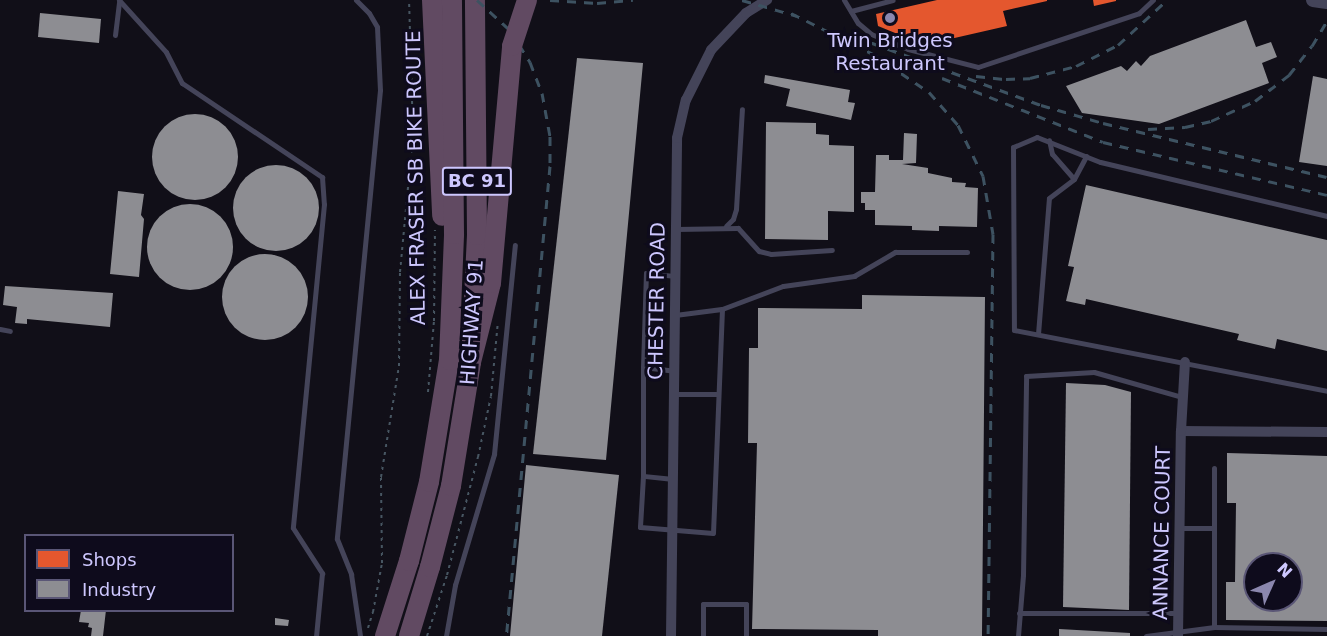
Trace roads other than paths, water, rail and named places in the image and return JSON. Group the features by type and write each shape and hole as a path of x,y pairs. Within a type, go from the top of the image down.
{"highway":[{"path":"432,0 449,360"},
{"name":"BC 91","path":"449,360 454,234 452,0"},
{"name":"HIGHWAY 91","path":"409,636 448,496 471,362 477,235 475,0"},
{"path":"471,362 490,283 512,46 527,0"},
{"name":"HIGHWAY 91","path":"385,636 409,561 429,482 449,360"}],"street":[{"name":"CHESTER ROAD","path":"671,636 678,138 686,100 711,50 746,13 767,0"},
{"path":"1313,0 1327,2"},
{"name":"ANNANCE COURT","path":"1178,633 1181,431 1185,362"},
{"name":"ANNANCE COURT","path":"1181,431 1327,432"}],"lane":[{"path":"115,35 119,0"},
{"path":"119,0 166,52 182,83 322,177 324,204 293,528 322,573 316,636"},
{"path":"356,0 369,13 377,27 380,90 338,539 351,574 360,636"},
{"path":"844,0 858,23 871,34 908,49 978,67 1139,13 1153,0"},
{"path":"851,10 893,0"},
{"path":"726,226 734,219 736,209 742,109"},
{"path":"1327,216 1100,162 1037,137 1013,147 1014,330 1327,391"},
{"path":"1049,140 1052,154 1074,179"},
{"path":"1038,334 1049,198 1074,179 1086,156"},
{"path":"676,229 726,226 738,228 764,253 832,250"},
{"path":"446,636 455,585 494,454 515,245"},
{"path":"675,315 722,309 783,286 854,276 895,252 967,252"},
{"path":"676,276 646,273 640,527 713,533 722,309"},
{"path":"0,330 10,331"},
{"path":"643,367 674,371"},
{"path":"1018,636 1023,575 1026,376 1094,372 1182,397"},
{"path":"674,394 718,394"},
{"path":"1214,468 1214,627"},
{"path":"642,476 673,479"},
{"path":"1180,528 1214,528"},
{"path":"703,636 703,604 746,604 746,636"},
{"path":"1019,613 1179,613"},
{"path":"1146,636 1214,627 1327,628"},
{"path":"1270,628 1270,636"}],"railway":[{"path":"477,0 510,30 530,62 542,93 550,136 550,166 506,636"},
{"path":"550,0 597,3 633,0"},
{"path":"742,0 797,16"},
{"path":"976,76 1006,79 1030,78 1076,66 1118,45 1167,0"},
{"path":"791,13 873,54 929,92 958,125 983,176 993,234 988,636"},
{"path":"1148,129 1185,127 1211,121 1255,101 1289,75 1312,46 1327,21"},
{"path":"856,37 1041,105 1103,123 1327,177"},
{"path":"942,78 1103,142 1327,195"}],"place":[{"name":"Twin Bridges Restaurant","path":"890,18"}]}
